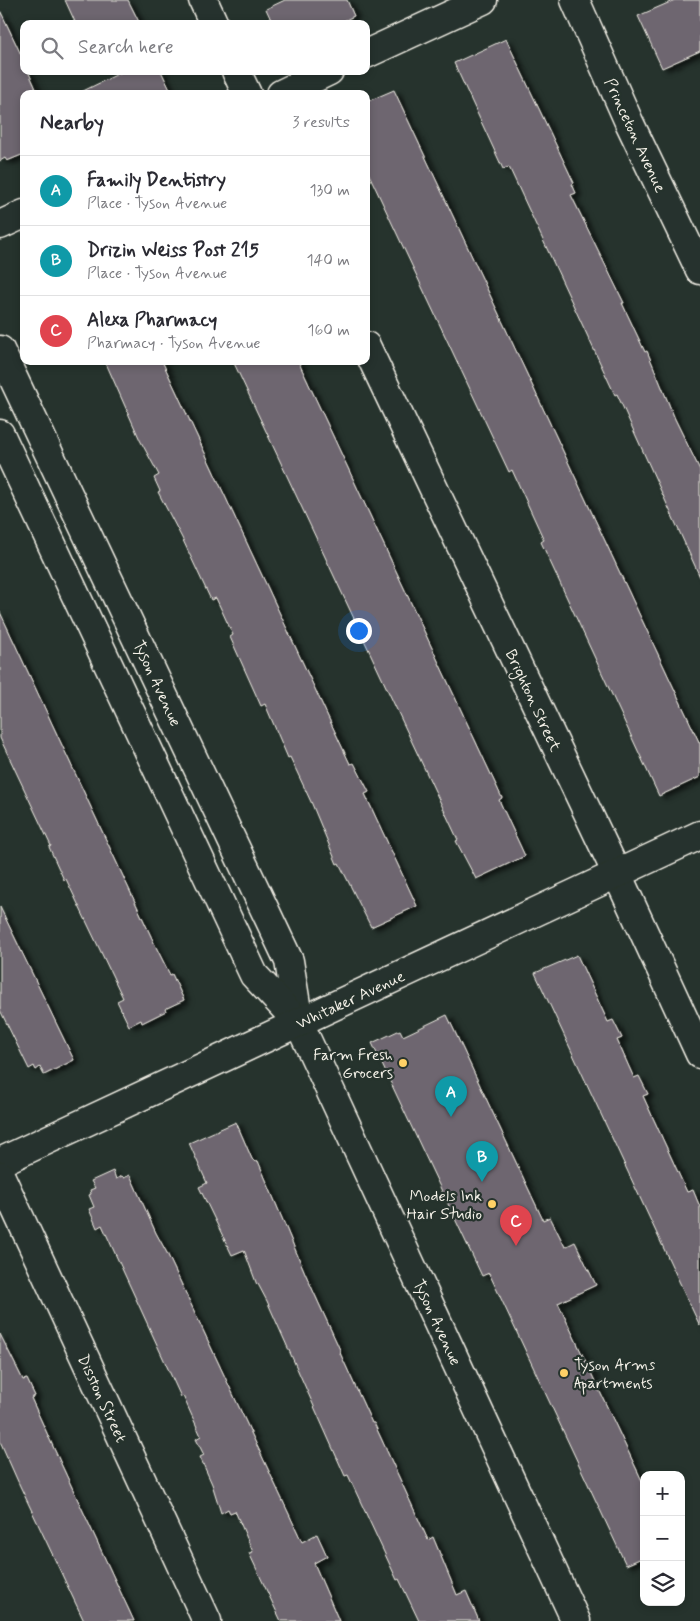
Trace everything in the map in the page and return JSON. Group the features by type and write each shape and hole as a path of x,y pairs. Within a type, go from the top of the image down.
{"street":[{"path":"203,0 212,20"},
{"path":"370,52 483,0"},
{"name":"Princeton Avenue","path":"575,0 629,122 700,270"},
{"path":"238,75 244,90"},
{"path":"289,90 321,75"},
{"path":"0,225 20,216"},
{"name":"Tyson Avenue","path":"0,350 289,961 299,1022 576,1621"},
{"name":"Brighton Street","path":"370,354 617,874 700,1054"},
{"name":"Tyson Avenue","path":"0,434 254,976 299,1022"},
{"path":"98,642 131,626"},
{"name":"Whitaker Avenue","path":"0,1162 700,835"},
{"name":"Disston Street","path":"0,1175 207,1621"}],"building":[{"path":"65,0 128,0 138,20 74,20"},
{"path":"285,0 347,0 354,16 346,20 271,20 266,9"},
{"path":"675,0 700,0 700,51 662,68 638,16"},
{"path":"0,10 20,52 20,75 30,75 37,90 20,90 20,156 7,161 5,158 0,161"},
{"path":"506,39 574,183 572,184 576,193 571,195 624,303 622,303 645,352 647,351 675,419 700,470 700,577 617,394 615,395 509,167 503,169 454,63"},
{"path":"116,75 163,75 170,90 85,90"},
{"path":"394,90 700,744 700,777 659,796 541,542 544,540 512,470 509,472 370,177 370,100"},
{"path":"107,365 164,365 350,764 354,763 369,792 365,794 417,906 371,927 339,863 337,864 312,804 290,757 288,758 265,704 261,706 230,637 233,635 216,598 211,600 158,492 160,491 154,478 159,475 140,440"},
{"path":"235,365 300,365 502,798 499,800 525,856 476,879 456,841 458,840"},
{"path":"0,612 156,947 170,975 172,974 184,1000 142,1023 141,1020 129,1026 117,1001 123,998 66,879 64,880 49,847 51,846 0,738"},
{"path":"0,907 74,1060 44,1075 40,1067 36,1070 34,1066 29,1069 0,1010"},
{"path":"577,955 608,1022 613,1020 622,1038 617,1040 634,1078 639,1076 648,1094 643,1096 687,1192 693,1190 700,1207 700,1326 535,973"},
{"path":"447,1015 543,1220 550,1217 565,1247 575,1242 596,1285 558,1303 640,1477 640,1559 626,1565 489,1273 482,1276 372,1043 400,1030 403,1036"},
{"path":"236,1122 252,1159 255,1162 258,1161 340,1353 428,1540 433,1537 457,1595 466,1591 479,1621 419,1621 399,1579 397,1580 348,1475 345,1476 267,1301 257,1285 244,1250 232,1255 199,1187 207,1183 189,1143"},
{"path":"113,1171 116,1179 130,1175 302,1542 317,1534 327,1556 314,1563 339,1621 281,1621 249,1553 253,1552 235,1511 230,1513 228,1509 221,1513 212,1484 200,1457 204,1455 196,1439 201,1436 183,1396 181,1397 102,1225 97,1228 89,1209 94,1207 89,1195 91,1194 90,1190 95,1188 91,1181"},
{"path":"0,1334 23,1380 27,1379 35,1396 31,1398 134,1621 84,1621 20,1486 0,1441"}],"place":[{"name":"Farm Fresh Grocers","path":"403,1063"},
{"name":"Family Dentistry","path":"451,1117"},
{"name":"Drizin Weiss Post 215","path":"482,1182"},
{"name":"Models Ink Hair Studio","path":"492,1204"},
{"name":"Alexa Pharmacy","path":"516,1246"},
{"name":"Tyson Arms Apartments","path":"564,1373"}]}
